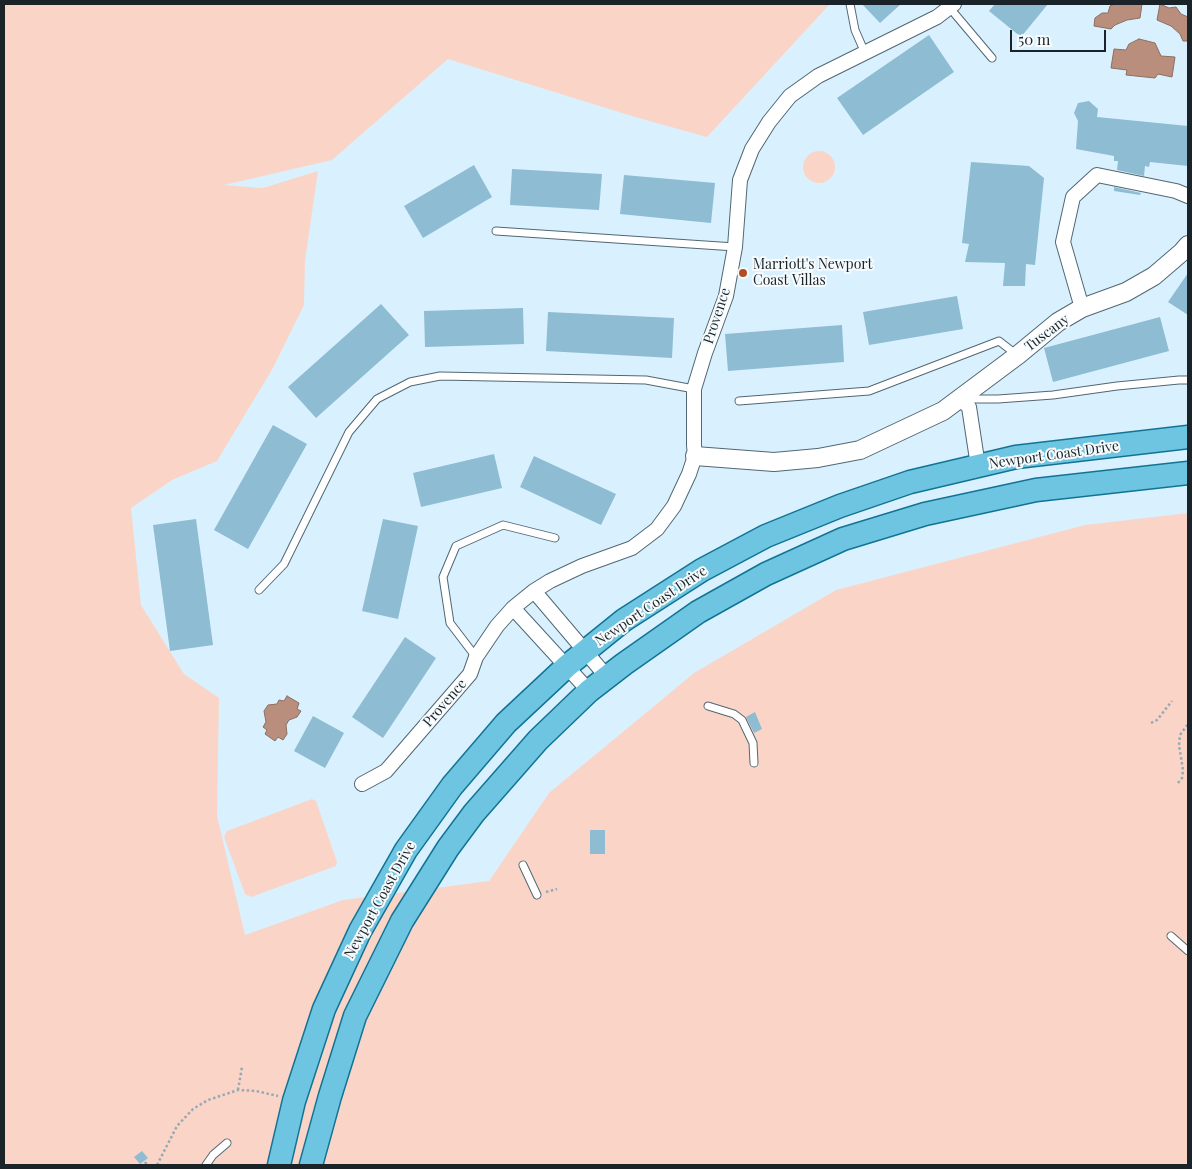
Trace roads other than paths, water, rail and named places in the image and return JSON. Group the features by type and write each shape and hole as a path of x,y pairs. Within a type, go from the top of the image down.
{"main road":[{"name":"Newport Coast Drive","path":"279,1165 294,1101 324,1009 360,931 406,850 452,786 506,723 584,652 624,620 695,575 766,536 840,506 910,482 1016,458 1188,437"},
{"path":"311,1165 355,1016 402,921 448,848 474,813 538,740 598,684 698,612 766,574 843,539 926,514 1036,490 1188,473"}],"street":[{"name":"Provence","path":"362,784 386,771 470,674 476,657 513,608 550,580 632,548 657,529 674,506 695,456 694,389 726,296 735,246 740,180 752,149 769,122 790,96 818,76 937,17 952,6"},
{"path":"1082,308 1064,242 1073,197 1097,175 1188,196"},
{"name":"Tuscany","path":"695,456 774,462 818,458 860,450 943,411 1018,355 1058,322 1082,308 1126,292 1154,276 1188,245"},
{"path":"960,399 969,407 978,466"},
{"path":"534,591 584,652 598,684"},
{"path":"513,608 567,666 598,684"}],"lane":[{"path":"850,4 855,30 865,53"},
{"path":"952,6 992,58"},
{"path":"496,231 735,246"},
{"path":"739,401 869,391 999,341 1018,355"},
{"path":"259,590 284,564 348,432 377,399 410,382 440,376 646,380 694,389"},
{"path":"960,399 998,400 1188,380"},
{"path":"476,657 450,623 443,577 456,546 503,525 555,538"},
{"path":"708,706 734,714 742,720 753,743 754,763"},
{"path":"523,865 537,895"},
{"path":"1171,936 1188,951"},
{"path":"206,1165 213,1154 227,1143"}],"place":[{"name":"Marriott's Newport Coast Villas","path":"743,273"}]}
